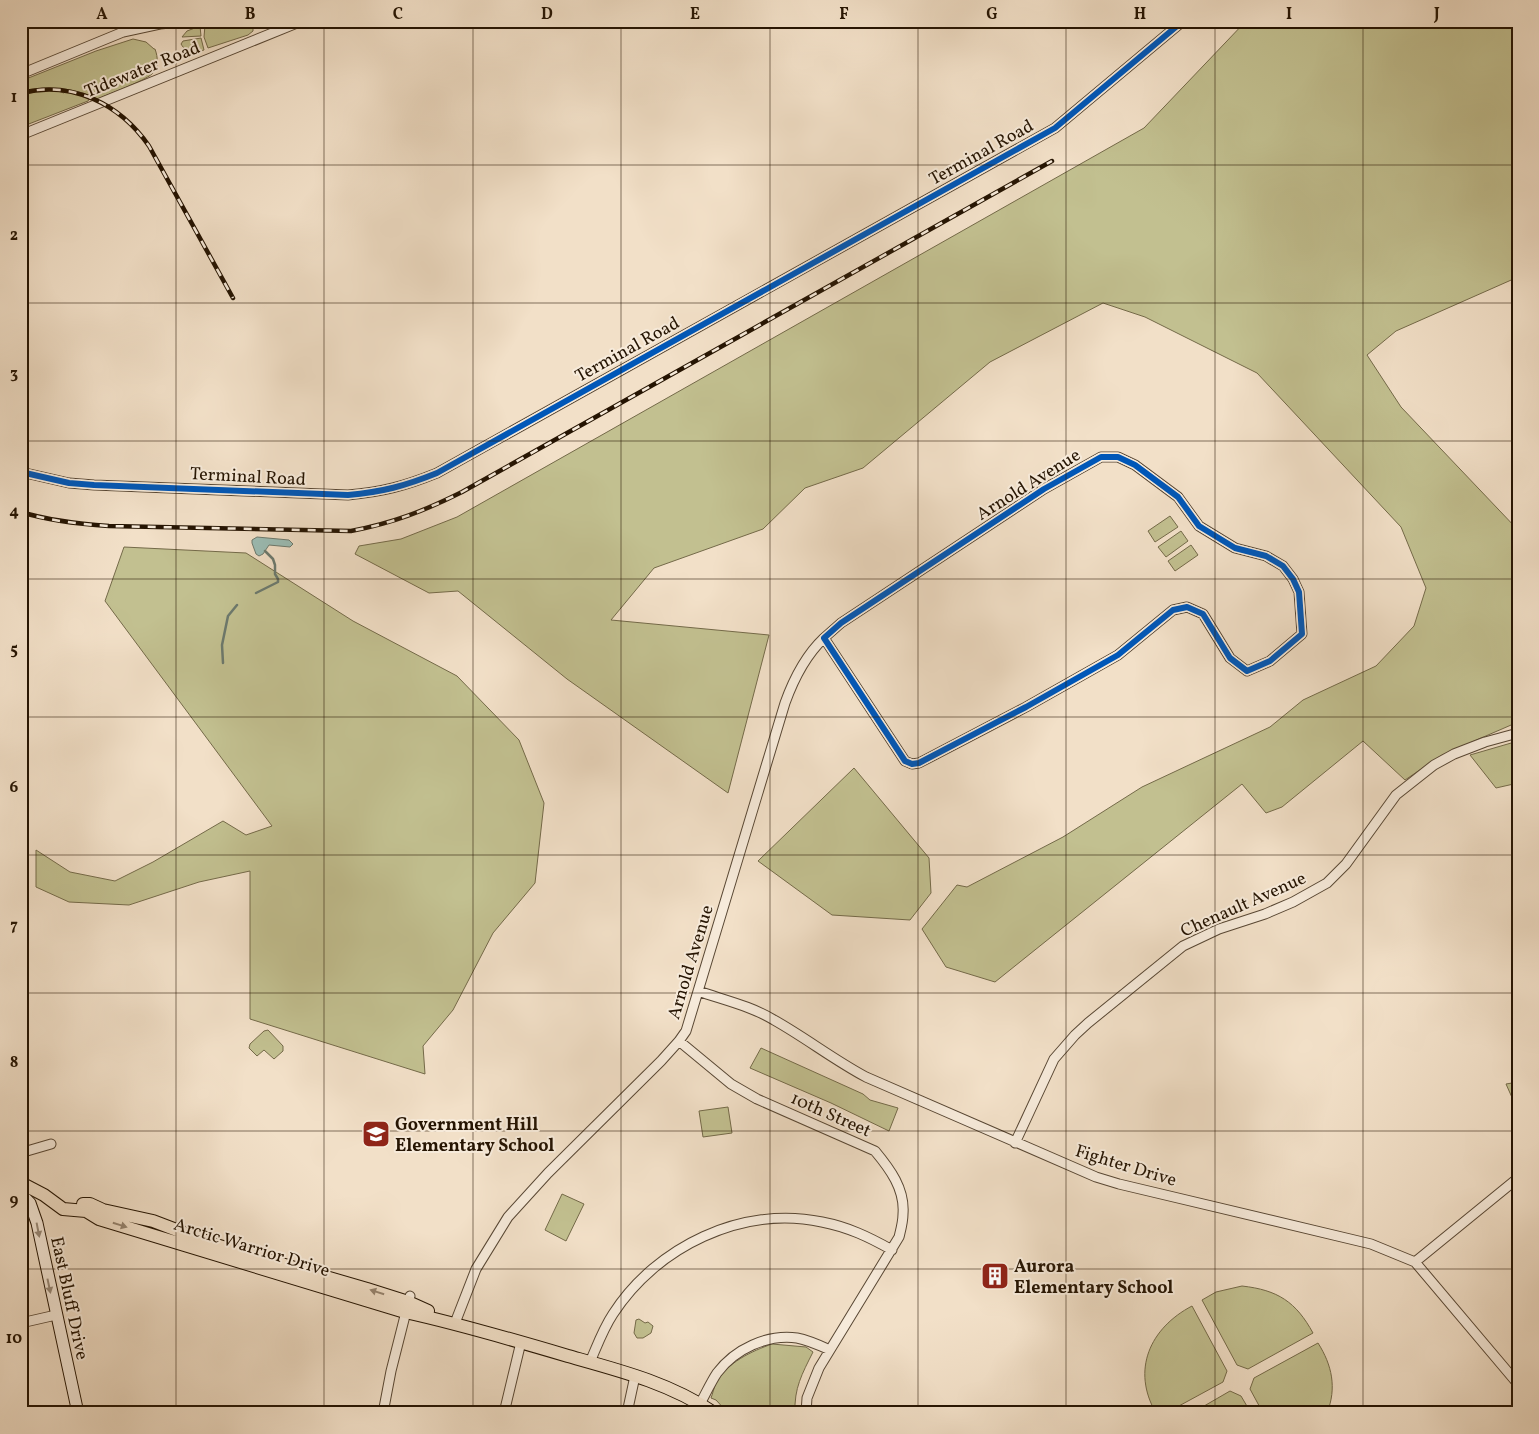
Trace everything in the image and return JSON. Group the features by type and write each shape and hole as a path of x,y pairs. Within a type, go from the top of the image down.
{"main road":[{"name":"Arctic Warrior Drive","path":"21,1182 44,1195 63,1210 86,1211 99,1219 408,1303 455,1323 590,1362 669,1388 714,1413"}],"street":[{"path":"21,74 123,32 161,23 191,21"},
{"name":"Tidewater Road","path":"21,135 302,21"},
{"name":"Terminal Road","path":"21,472 69,483 94,485 348,495 381,492 409,485 437,473 1055,128 1182,21"},
{"name":"Arnold Avenue","path":"455,1323 476,1268 508,1217 548,1173 661,1061 686,1031 785,703 801,666 816,646 824,638 841,624 1044,489 1101,456 1118,457 1135,465 1178,497 1199,526 1235,548 1266,556 1283,566 1293,578 1299,592 1302,634 1270,661 1247,671 1230,658 1203,614 1187,607 1173,610 1118,655 919,763 912,764 905,761 824,638"},
{"name":"Chenault Avenue","path":"1015,1143 1054,1059 1074,1035 1088,1023 1183,946 1219,929 1265,914 1293,902 1327,883 1346,864 1396,796 1434,765 1461,751 1518,733"},
{"name":"Fighter Drive","path":"698,991 754,1010 773,1019 845,1066 866,1077 1096,1177 1371,1244 1415,1262 1518,1384"},
{"name":"10th Street","path":"679,1041 731,1084 757,1099 875,1151 888,1166 897,1182 902,1197 904,1213 899,1237 813,1381 807,1398 806,1413"},
{"path":"21,1146 27,1152 51,1144"},
{"path":"1415,1262 1518,1178"},
{"name":"East Bluff Drive","path":"21,1194 30,1203 37,1223 78,1413"},
{"path":"590,1362 613,1314 632,1288 653,1268 680,1248 708,1234 739,1224 795,1219 821,1222 862,1233 892,1250"},
{"path":"383,1413 391,1370 408,1303"},
{"path":"21,1323 56,1315"},
{"path":"700,1404 725,1364 734,1355 757,1343 795,1338 807,1340 830,1350"},
{"path":"504,1413 521,1342"},
{"path":"627,1413 635,1376"}],"shaded area":[{"path":"237,21 249,22 253,26 253,31 248,35 208,48 204,37 205,25"},
{"path":"1246,21 1518,21 1518,277 1396,331 1367,355 1401,407 1518,530 1518,722 1442,755 1405,780 1363,741 1282,807 1266,813 1242,784 995,982 946,967 922,929 957,885 967,887 1063,837 1142,787 1270,727 1303,700 1376,666 1414,626 1426,588 1401,527 1257,373 1145,317 1103,303 990,362 863,468 805,488 763,529 654,568 611,620 769,635 728,793 567,679 458,591 429,593 355,554 359,546 401,539 457,517 1144,128"},
{"path":"200,26 201,36 182,37 187,31"},
{"path":"201,38 204,50 191,52 186,50 181,44 183,41"},
{"path":"133,39 146,42 155,49 157,59 157,66 154,72 134,84 98,99 70,90 41,88 21,91 21,81 96,51"},
{"path":"54,90 90,98 88,101 21,127 21,95"},
{"path":"1170,516 1178,527 1155,542 1148,531"},
{"path":"1181,531 1188,541 1166,557 1158,547"},
{"path":"1191,545 1198,555 1175,571 1168,561"},
{"path":"124,547 246,553 353,621 457,676 519,740 544,803 535,883 493,933 453,1010 423,1046 425,1074 250,1019 250,871 199,882 129,905 69,902 36,887 36,850 70,872 115,881 153,862 223,821 246,835 272,826 105,601"},
{"path":"1518,741 1518,783 1496,788 1470,755"},
{"path":"854,768 929,858 931,893 910,920 832,915 758,861"},
{"path":"268,1030 283,1046 283,1051 274,1059 264,1050 257,1056 249,1048 250,1044 264,1031"},
{"path":"761,1048 863,1094 870,1100 898,1108 889,1131 831,1103 750,1068"},
{"path":"1518,1075 1518,1111 1506,1084 1512,1083"},
{"path":"728,1107 732,1133 703,1137 699,1111"},
{"path":"562,1194 584,1204 566,1241 545,1230"},
{"path":"1242,1286 1276,1294 1285,1299 1300,1313 1313,1333 1248,1369 1237,1365 1202,1300 1216,1292"},
{"path":"1192,1306 1227,1371 1223,1382 1166,1413 1156,1413 1145,1381 1145,1366 1149,1352 1165,1326 1177,1315"},
{"path":"639,1319 653,1326 651,1333 643,1338 637,1338 634,1333 636,1320"},
{"path":"1318,1343 1327,1360 1332,1377 1332,1395 1327,1413 1263,1413 1250,1389 1254,1378"},
{"path":"772,1344 806,1347 813,1352 797,1389 795,1413 728,1413 716,1400 711,1398 720,1376 740,1359"},
{"path":"1230,1391 1241,1396 1251,1413 1192,1413"}],"water":[{"path":"257,537 289,540 293,544 290,547 269,545 263,554 259,556 256,554 252,543 252,540"}],"waterway":[{"path":"256,593 278,582 273,559 265,551"},
{"path":"223,663 222,645 228,616 237,605"}],"railway":[{"path":"21,93 40,90 76,93 109,107 124,118 149,146 233,298"},
{"path":"21,512 65,522 109,526 351,531 408,516 462,492 1052,161"}],"cycle path":[{"path":"21,472 69,483 94,485 348,495 383,490 425,478 1055,128 1183,21"},
{"path":"1101,457 1118,457 1135,465 1178,497 1199,526 1235,548 1266,556 1283,566 1293,579 1299,592 1302,634 1270,661 1247,671 1230,658 1203,614 1187,607 1173,610 1118,655 1026,707 919,763 912,764 905,761 824,638 841,623 1044,489 1101,457"}],"place":[{"name":"Government Hill Elementary School","path":"376,1134"},
{"name":"Aurora Elementary School","path":"995,1276"}]}
